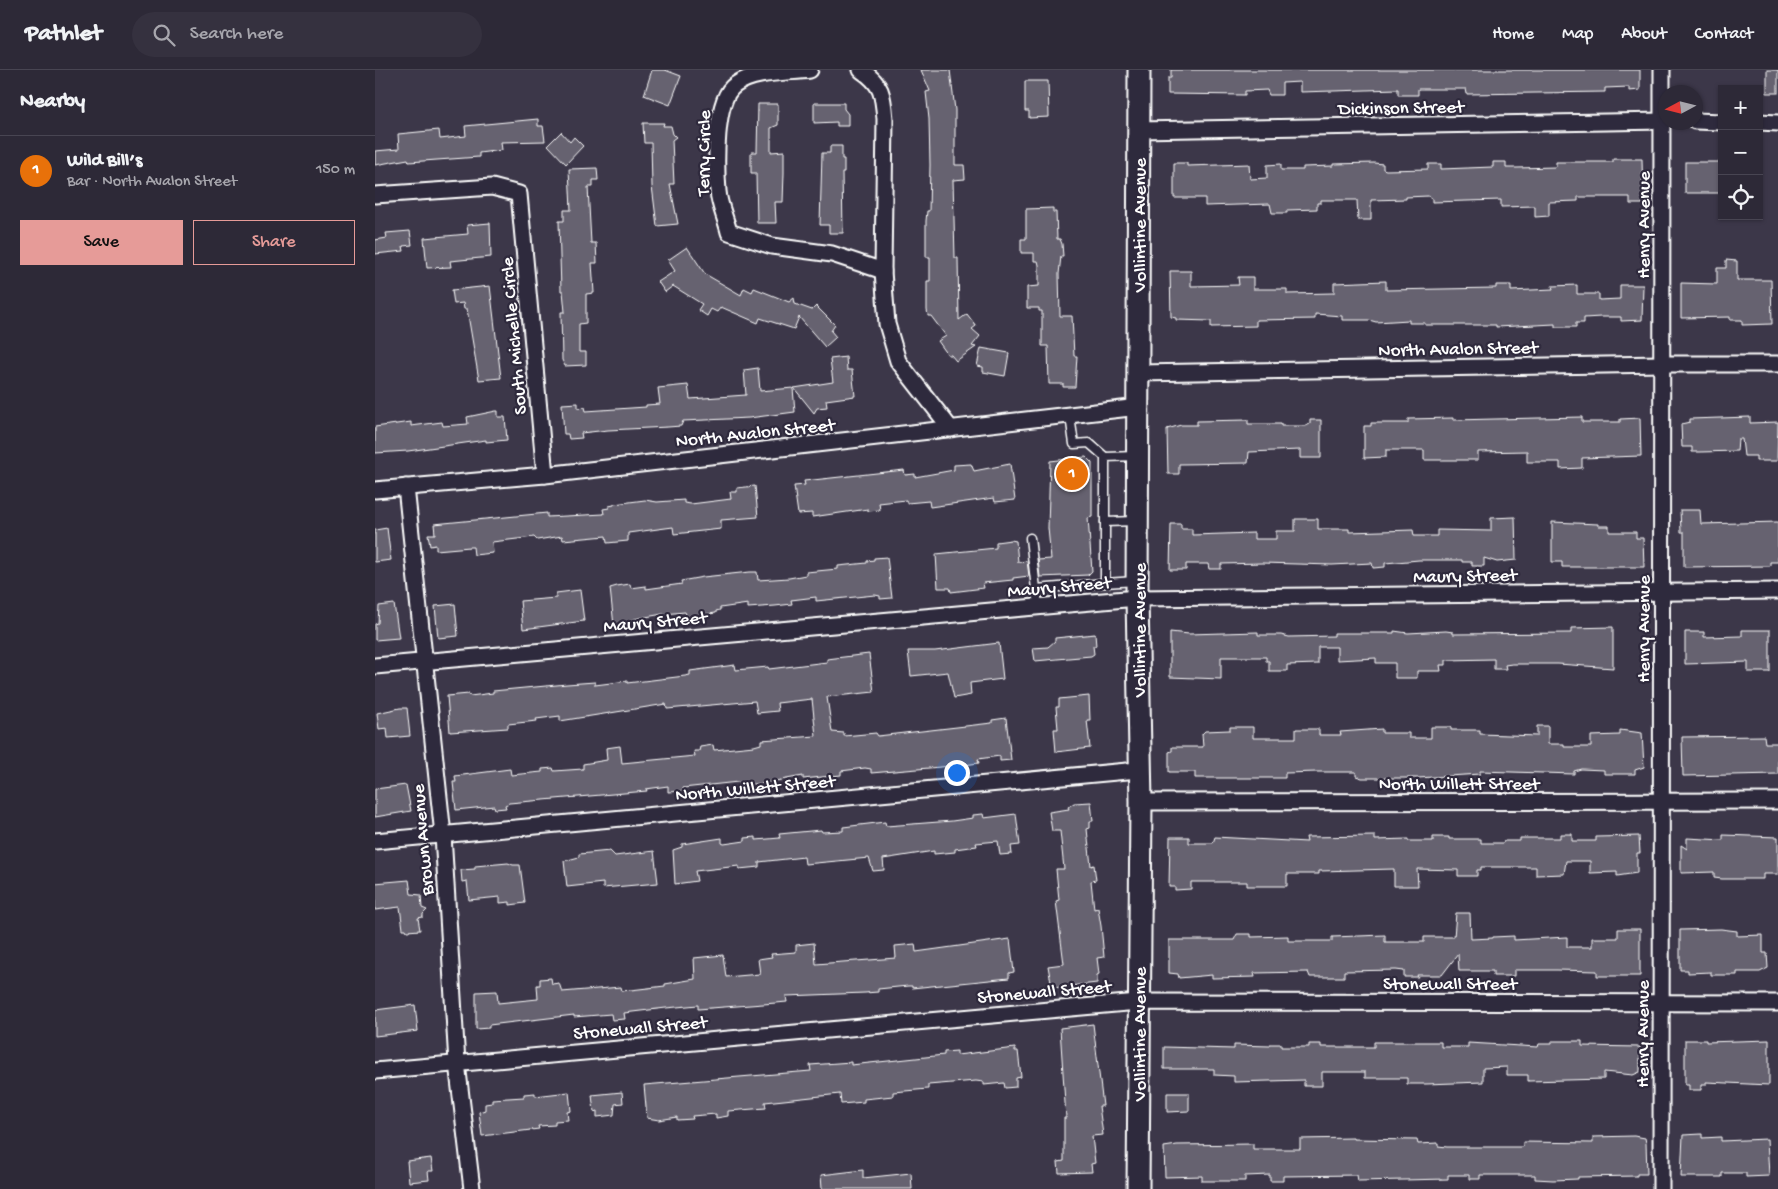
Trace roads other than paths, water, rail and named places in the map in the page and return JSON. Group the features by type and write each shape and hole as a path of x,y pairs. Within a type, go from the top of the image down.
{"street":[{"name":"Terry Circle","path":"810,70 751,78 735,85 725,94 720,108 718,193 729,232 772,246 832,254 883,271"},
{"path":"861,70 876,80 883,98 885,119 883,271 887,324 898,361 951,429"},
{"name":"Vollintine Avenue","path":"1138,1189 1141,802 1137,589 1139,70"},
{"name":"Henry Avenue","path":"1662,70 1662,85"},
{"name":"Dickinson Street","path":"1138,130 1658,121"},
{"path":"1703,121 1718,122"},
{"path":"1763,122 1778,123"},
{"name":"Henry Avenue","path":"1661,1189 1663,130"},
{"name":"South Michelle Circle","path":"375,196 493,187 519,194 545,475"},
{"name":"North Avalon Street","path":"1139,373 1663,364 1778,364"},
{"name":"North Avalon Street","path":"375,490 545,475 1139,407"},
{"name":"Brown Avenue","path":"406,487 423,661 443,834 457,1063 472,1189"},
{"name":"Maury Street","path":"375,666 1070,603 1137,589 1778,591"},
{"name":"North Willett Street","path":"375,841 1139,770"},
{"name":"North Willett Street","path":"1141,802 1778,801"},
{"name":"Stonewall Street","path":"375,1071 1138,1002 1778,1003"}],"lane":[{"path":"1070,416 1074,444 1089,443 1105,457 1139,456"},
{"path":"1105,457 1105,583"},
{"path":"1105,522 1138,521"},
{"path":"1030,538 1037,606"},
{"path":"1036,589 1105,583 1137,589"},
{"path":"1069,586 1070,603"}],"place":[{"name":"Wild Bill’s","path":"1072,474"}]}
